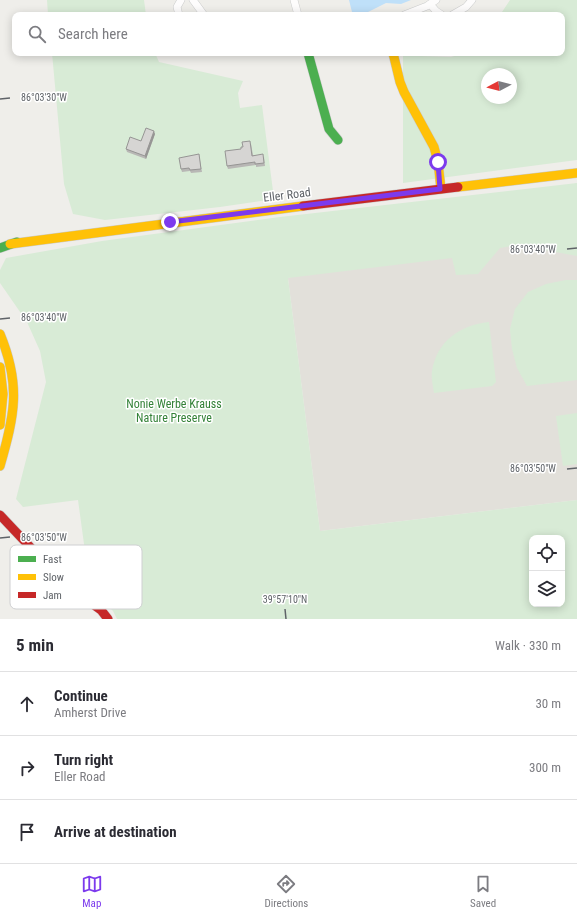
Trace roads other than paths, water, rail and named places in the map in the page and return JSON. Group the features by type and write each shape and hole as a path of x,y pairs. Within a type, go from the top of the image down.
{"street":[{"path":"178,12 177,7 181,0"},
{"path":"193,0 202,12"},
{"path":"294,0 297,12"},
{"path":"457,12 466,7 472,0"},
{"path":"411,12 433,2 438,12"},
{"path":"309,56 329,129 338,140"},
{"path":"394,56 404,92 434,147 438,162 440,189"},
{"name":"Eller Road","path":"0,247 17,242 577,173"},
{"path":"0,334 11,365 15,395 12,423 0,466"},
{"path":"0,367 3,394 0,426"},
{"path":"0,515 28,545"},
{"path":"100,609 108,619"}],"water":[{"path":"349,0 411,0 401,4 386,3 368,12 352,12"}],"park label":[{"name":"Nonie Werbe Krauss Nature Preserve","path":"174,411"}]}
